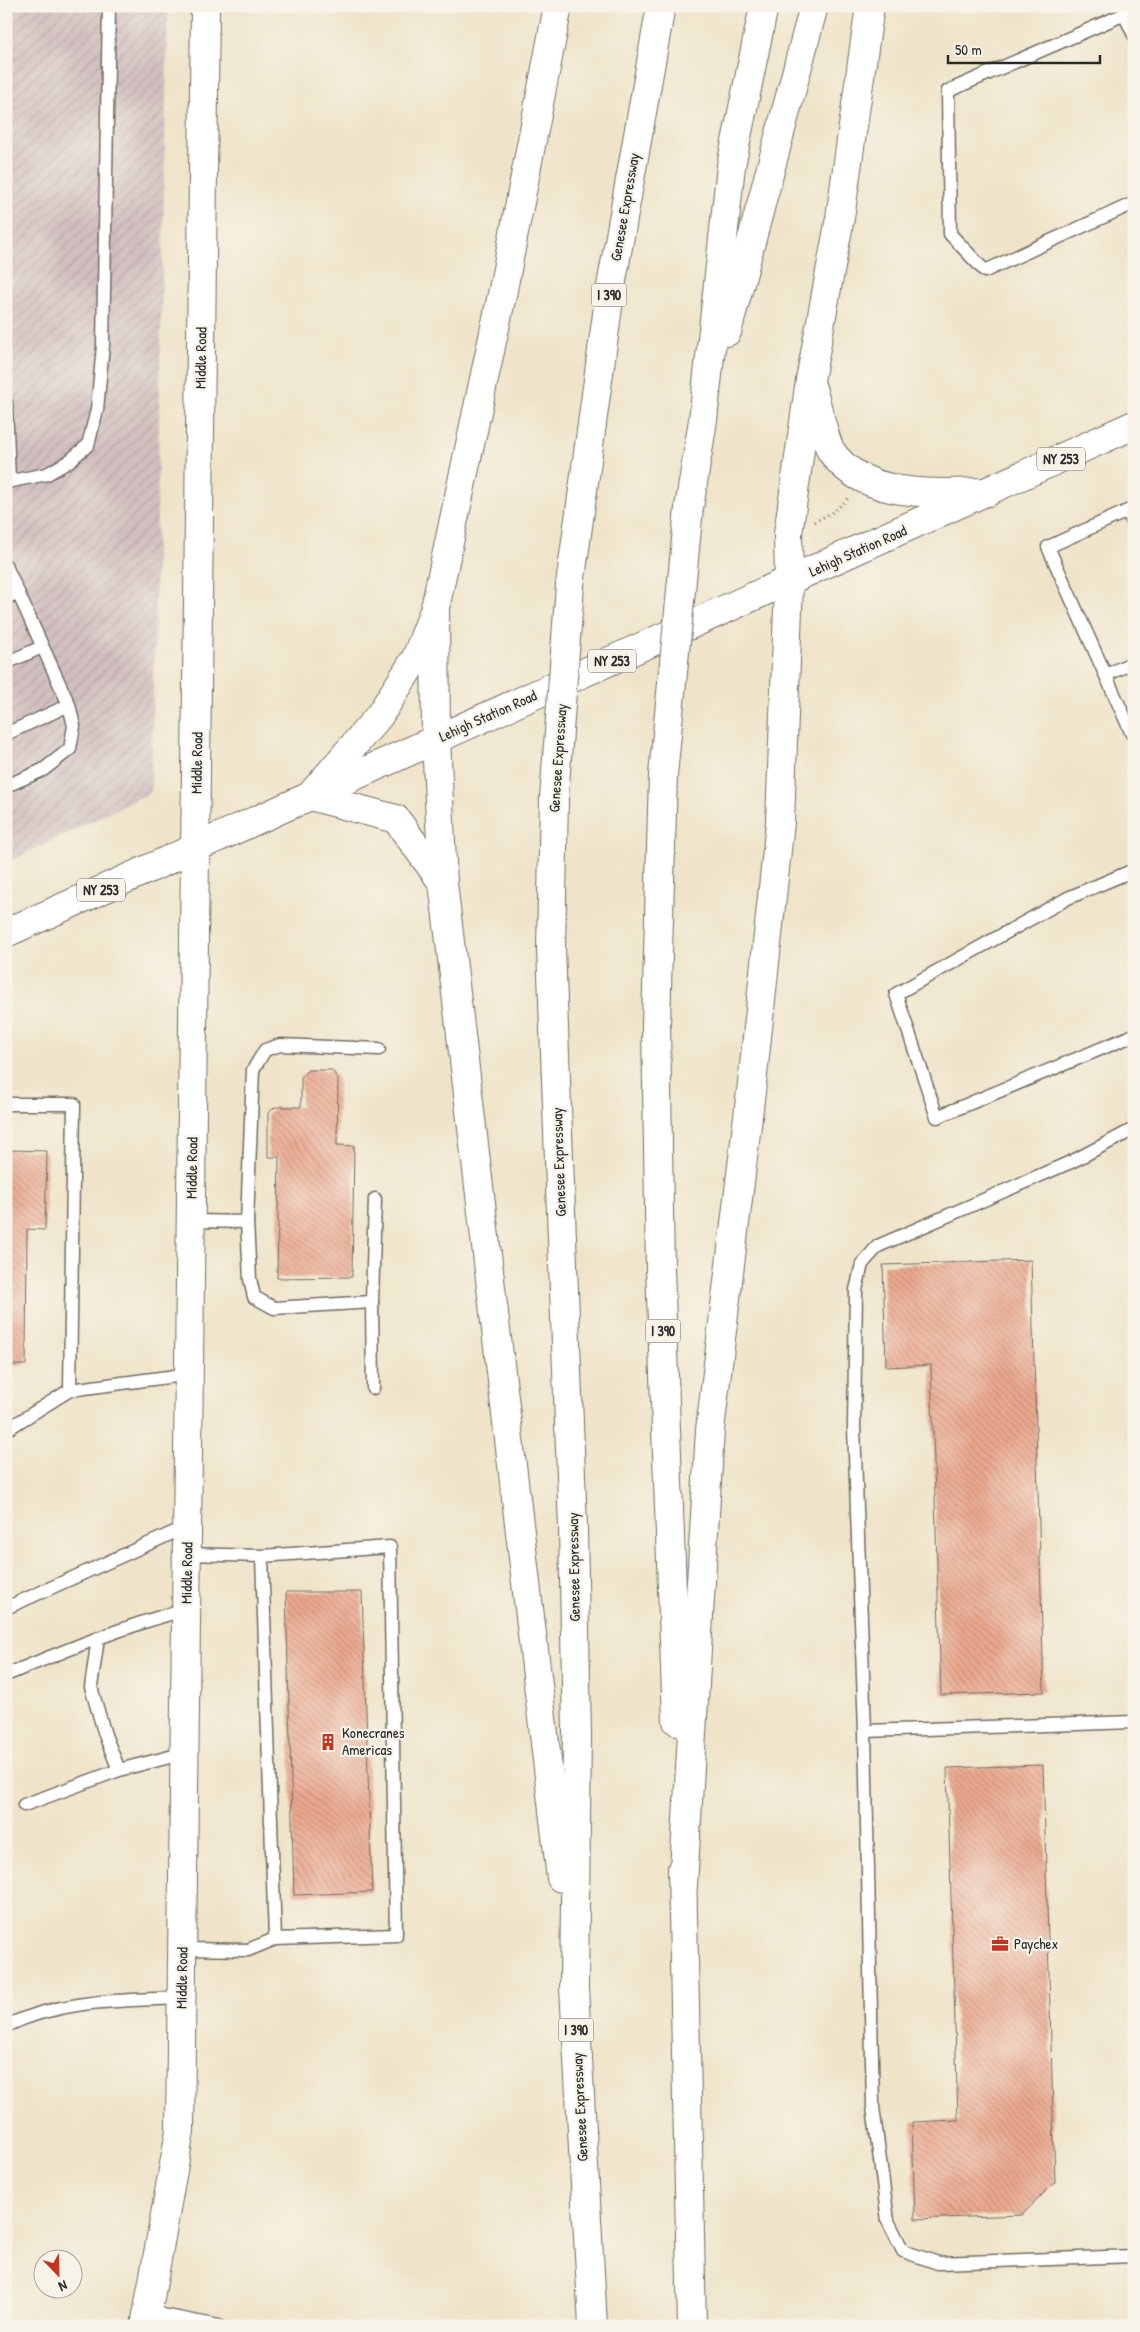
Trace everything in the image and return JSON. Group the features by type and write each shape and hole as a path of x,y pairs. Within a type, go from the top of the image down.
{"main road":[{"name":"Middle Road","path":"146,2319 180,2131 205,6"},
{"path":"443,883 396,819 310,796 379,716 416,658 435,608 502,295 558,6"},
{"name":"Genesee Expressway","path":"593,2326 574,1988 577,1734 573,1528 550,948 554,798 570,585 610,292 661,6"},
{"name":"I 390","path":"692,2326 683,1886 660,1270 656,1054 663,775 689,508 703,420 731,166 764,6"},
{"path":"703,420 814,6"},
{"path":"683,1886 710,1430 753,1075 780,822 789,582 788,534 810,380 840,218 870,6"},
{"path":"810,380 830,450 850,471 883,487 936,493 988,492"},
{"name":"Lehigh Station Road","path":"6,933 1134,425"},
{"path":"435,608 436,740 443,883 574,1988"}],"lane":[{"path":"6,403 8,482 47,474 88,445 98,410 103,344 109,6"},
{"path":"1134,35 1129,12 948,91 950,234 985,271 1134,203"},
{"path":"1133,735 1048,547 1131,510 1134,525"},
{"path":"6,566 12,595 42,647 68,705 74,726 70,749 43,770 6,786"},
{"path":"6,663 42,647"},
{"path":"1106,675 1134,662"},
{"path":"6,734 68,705"},
{"path":"1134,870 1068,898 896,994 937,1117 1134,1034"},
{"path":"372,1302 274,1308 254,1296 250,1279 248,1222 253,1070 265,1050 280,1045 379,1049"},
{"path":"6,1104 74,1104 70,1390"},
{"path":"1134,1129 1073,1161 878,1246 862,1264 856,1290 854,1426 865,1731 873,2107 888,2221 902,2252 938,2263 1134,2256"},
{"path":"373,1388 372,1302 375,1199"},
{"path":"192,1221 248,1222"},
{"path":"6,1430 70,1390 190,1374"},
{"path":"6,1608 188,1526"},
{"path":"182,1949 248,1950 275,1939 396,1935 390,1547 262,1556 188,1554"},
{"path":"262,1556 275,1939"},
{"path":"6,1675 153,1618 187,1610"},
{"path":"98,1638 91,1687 103,1728 119,1770"},
{"path":"865,1731 1134,1722"},
{"path":"24,1805 119,1770 185,1753"},
{"path":"6,2026 27,2016 63,2006 182,1998"},
{"path":"146,2319 219,2326"}],"path":[{"path":"811,523 833,512 853,494"}],"shaded area":[{"path":"6,6 168,6 151,792 6,863"}],"building":[{"path":"308,1070 332,1070 338,1079 337,1145 354,1146 352,1277 277,1278 279,1157 268,1157 268,1113 275,1107 301,1107 301,1077"},
{"path":"6,1150 47,1151 45,1230 27,1229 26,1365 6,1365"},
{"path":"1031,1260 1044,1692 941,1695 931,1365 886,1367 883,1265"},
{"name":"Konecranes Americas","path":"286,1592 362,1592 372,1892 294,1895"},
{"name":"Paychex","path":"1043,1765 1055,2182 1022,2215 915,2219 912,2122 958,2120 947,1768"}],"place":[{"name":"Konecranes Americas","path":"328,1742"},
{"name":"Paychex","path":"1000,1944"}]}
